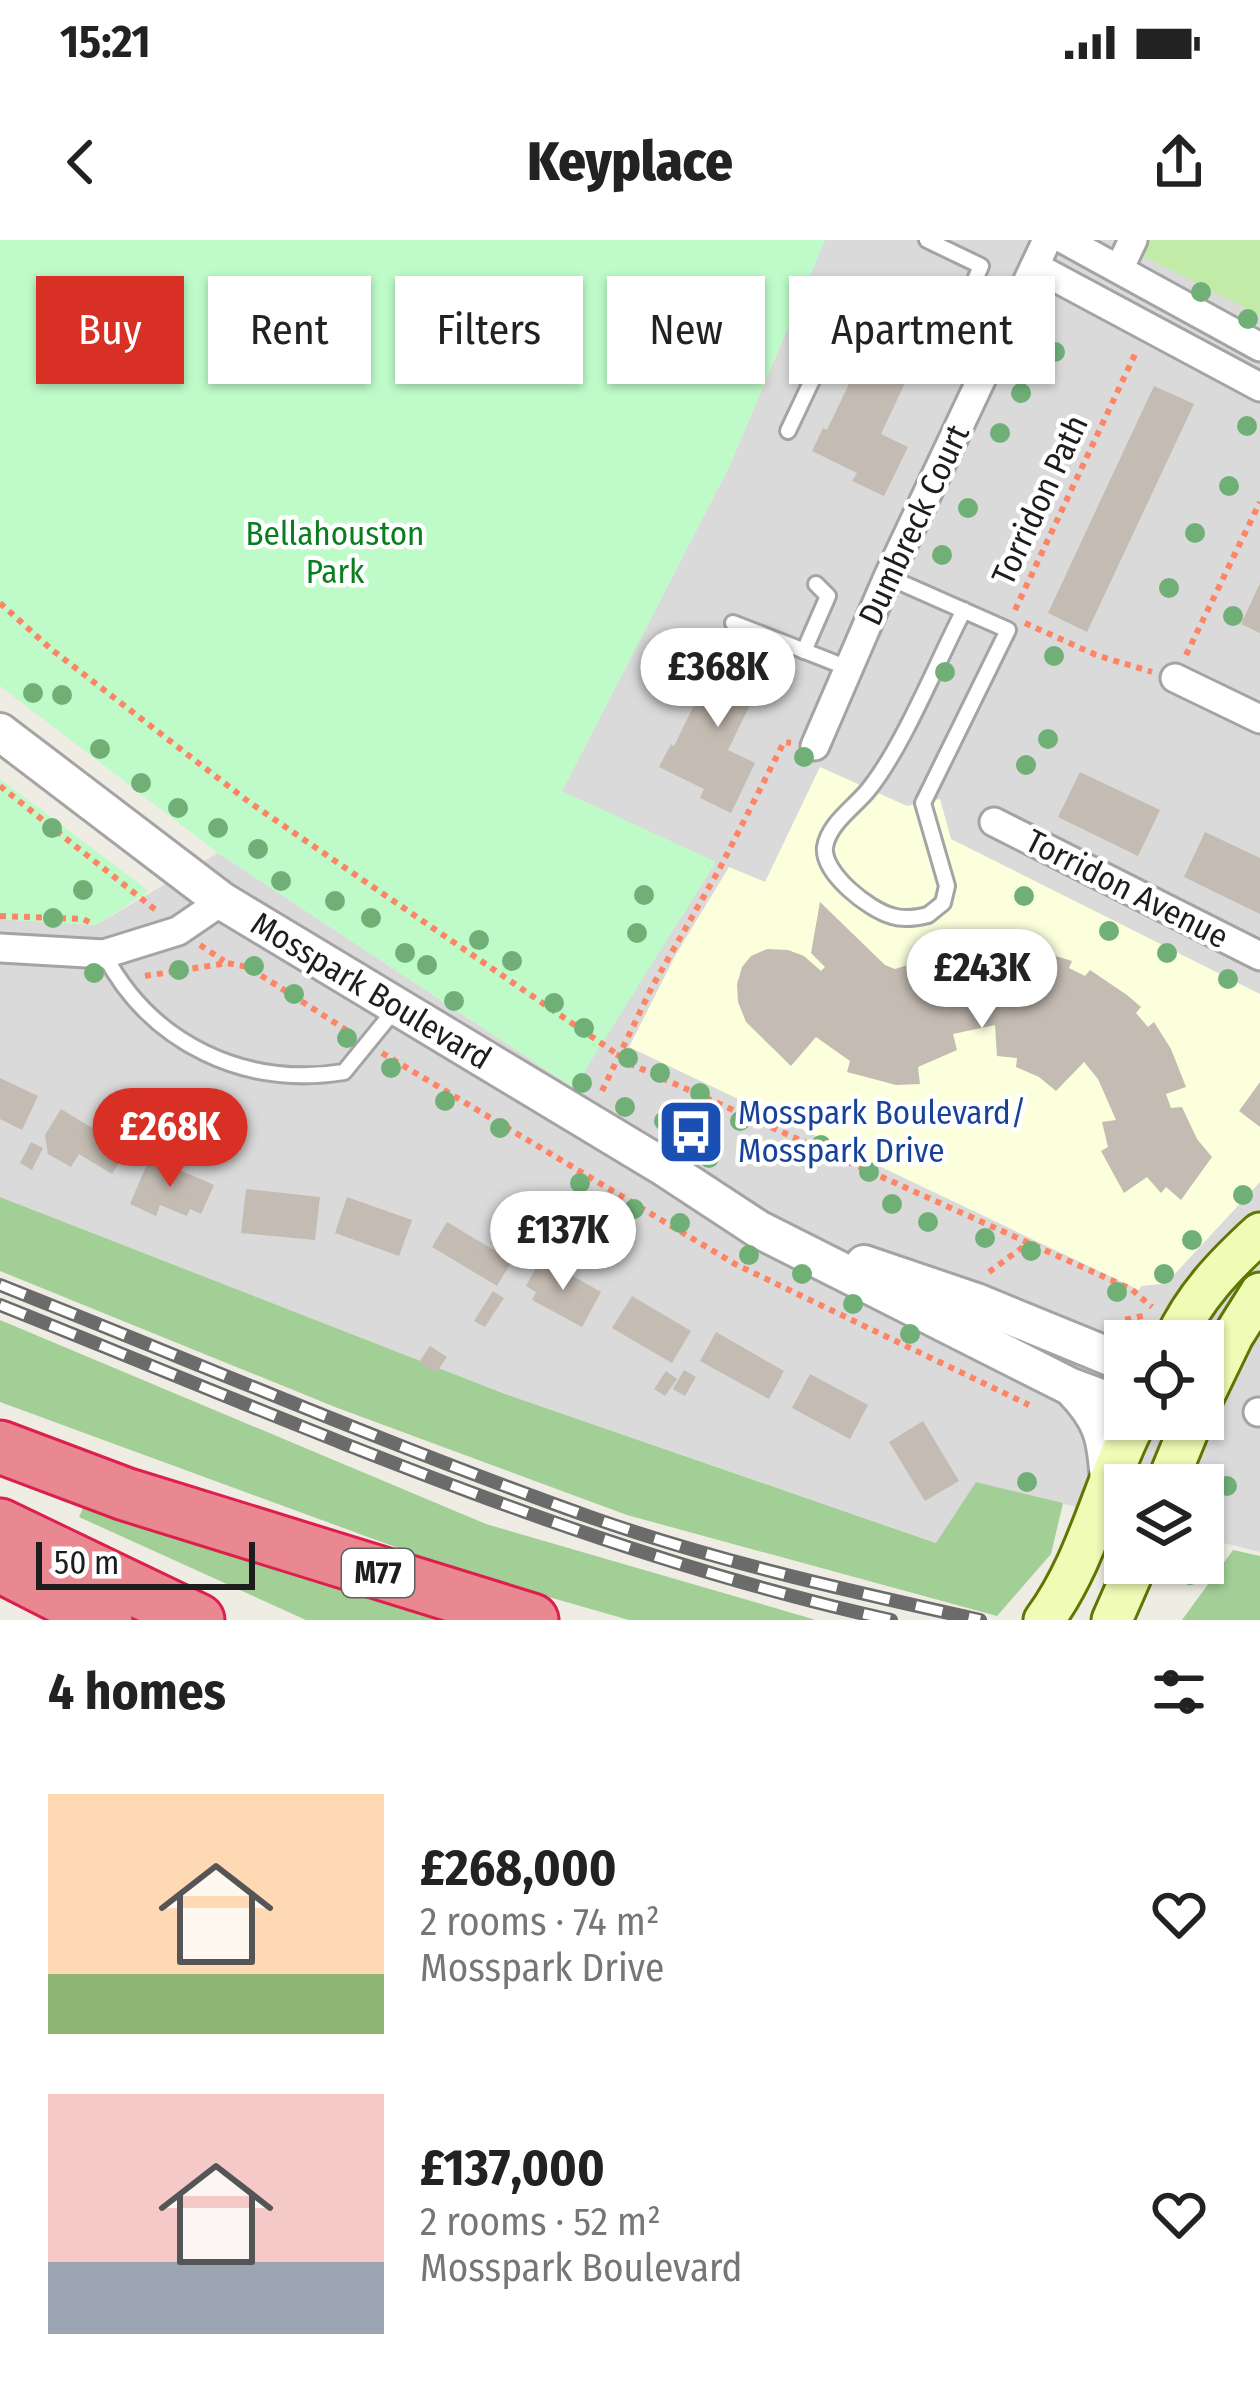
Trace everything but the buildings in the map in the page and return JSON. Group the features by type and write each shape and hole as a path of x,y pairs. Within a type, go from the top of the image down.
{"highway":[{"name":"M77","path":"0,1448 124,1494 532,1620"},
{"path":"0,1525 198,1620"},
{"path":"0,1566 106,1620"},
{"path":"0,1588 63,1620"}],"main road":[{"path":"1184,1320 1204,1291 1260,1233"},
{"path":"1224,1359 1260,1293"},
{"path":"1055,1605 1104,1492"},
{"path":"1112,1620 1128,1584"}],"street":[{"name":"Dumbreck Court","path":"1032,276 1047,240"},
{"path":"1036,267 1253,383 1260,351 1065,240"},
{"path":"1119,269 1133,240"},
{"name":"Dumbreck Court","path":"814,746 980,384"},
{"path":"1175,678 1260,719"},
{"name":"Mosspark Boulevard","path":"0,732 222,901 758,1229 1060,1400 1104,1405"},
{"name":"Torridon Avenue","path":"994,822 1260,956"},
{"path":"0,948 104,954 178,931 222,901"},
{"name":"Mosspark Boulevard","path":"758,1229 957,1295 1104,1355"},
{"path":"1060,1400 1095,1411 1106,1441 1108,1464"}],"lane":[{"path":"927,240 981,266 977,276"},
{"path":"788,430 810,384"},
{"path":"888,577 1010,624 923,803 946,897 928,915 890,916 866,904 846,886 827,861 825,848 832,830 882,770 964,610"},
{"path":"805,651 828,596 816,584"},
{"path":"733,623 848,668"},
{"path":"104,954 135,1001 194,1051 254,1073 309,1078 344,1072 397,1007"}],"path":[{"name":"Torridon Path","path":"1010,624 1149,326"},
{"path":"1010,624 1175,678 1260,502"},
{"path":"0,603 51,649 249,802 619,1056 1131,1289 1155,1310 1141,1319 1124,1320"},
{"path":"586,1121 784,742 814,746"},
{"path":"0,786 127,884 178,931 226,963 248,968 735,1264 1060,1400"},
{"path":"117,980 226,963"},
{"path":"957,1295 1028,1243"}],"shaded area":[{"path":"825,240 1260,240 1260,1552 1224,1543 1224,1464 1104,1464 1104,1514 976,1482 937,1543 505,1394 0,1197 0,919 96,925 218,853 574,1088 562,791 730,465 789,325 789,384 1055,384 1055,276 810,276"},
{"path":"820,767 907,806 940,799 951,839 1260,994 1260,1182 1171,1278 1139,1290 629,1047 675,956 729,867 765,882"}],"green space":[{"name":"Bellahouston Park","path":"0,240 825,240 810,276 789,276 789,325 765,382 765,276 607,276 607,384 764,384 730,465 562,791 716,862 574,1088 218,853 0,686"},
{"path":"1149,240 1260,240 1260,315 1141,255"},
{"path":"0,779 149,891 96,925 0,919"},
{"path":"0,1197 505,1394 936,1543 976,1482 1063,1503 1051,1554 997,1616 627,1515 335,1407 0,1271"},
{"path":"0,1320 486,1524 816,1620 629,1620 469,1574 0,1402"},
{"path":"91,1490 477,1620 306,1620 79,1517"},
{"path":"1233,1550 1260,1556 1260,1620 1182,1620 1208,1584 1224,1584 1224,1562"}],"railway":[{"path":"0,1285 369,1434 593,1518 736,1562 980,1620"},
{"path":"0,1305 329,1438 551,1521 776,1592 891,1620"}],"place":[{"name":"Mosspark Boulevard/ Mosspark Drive","path":"691,1132"}]}
